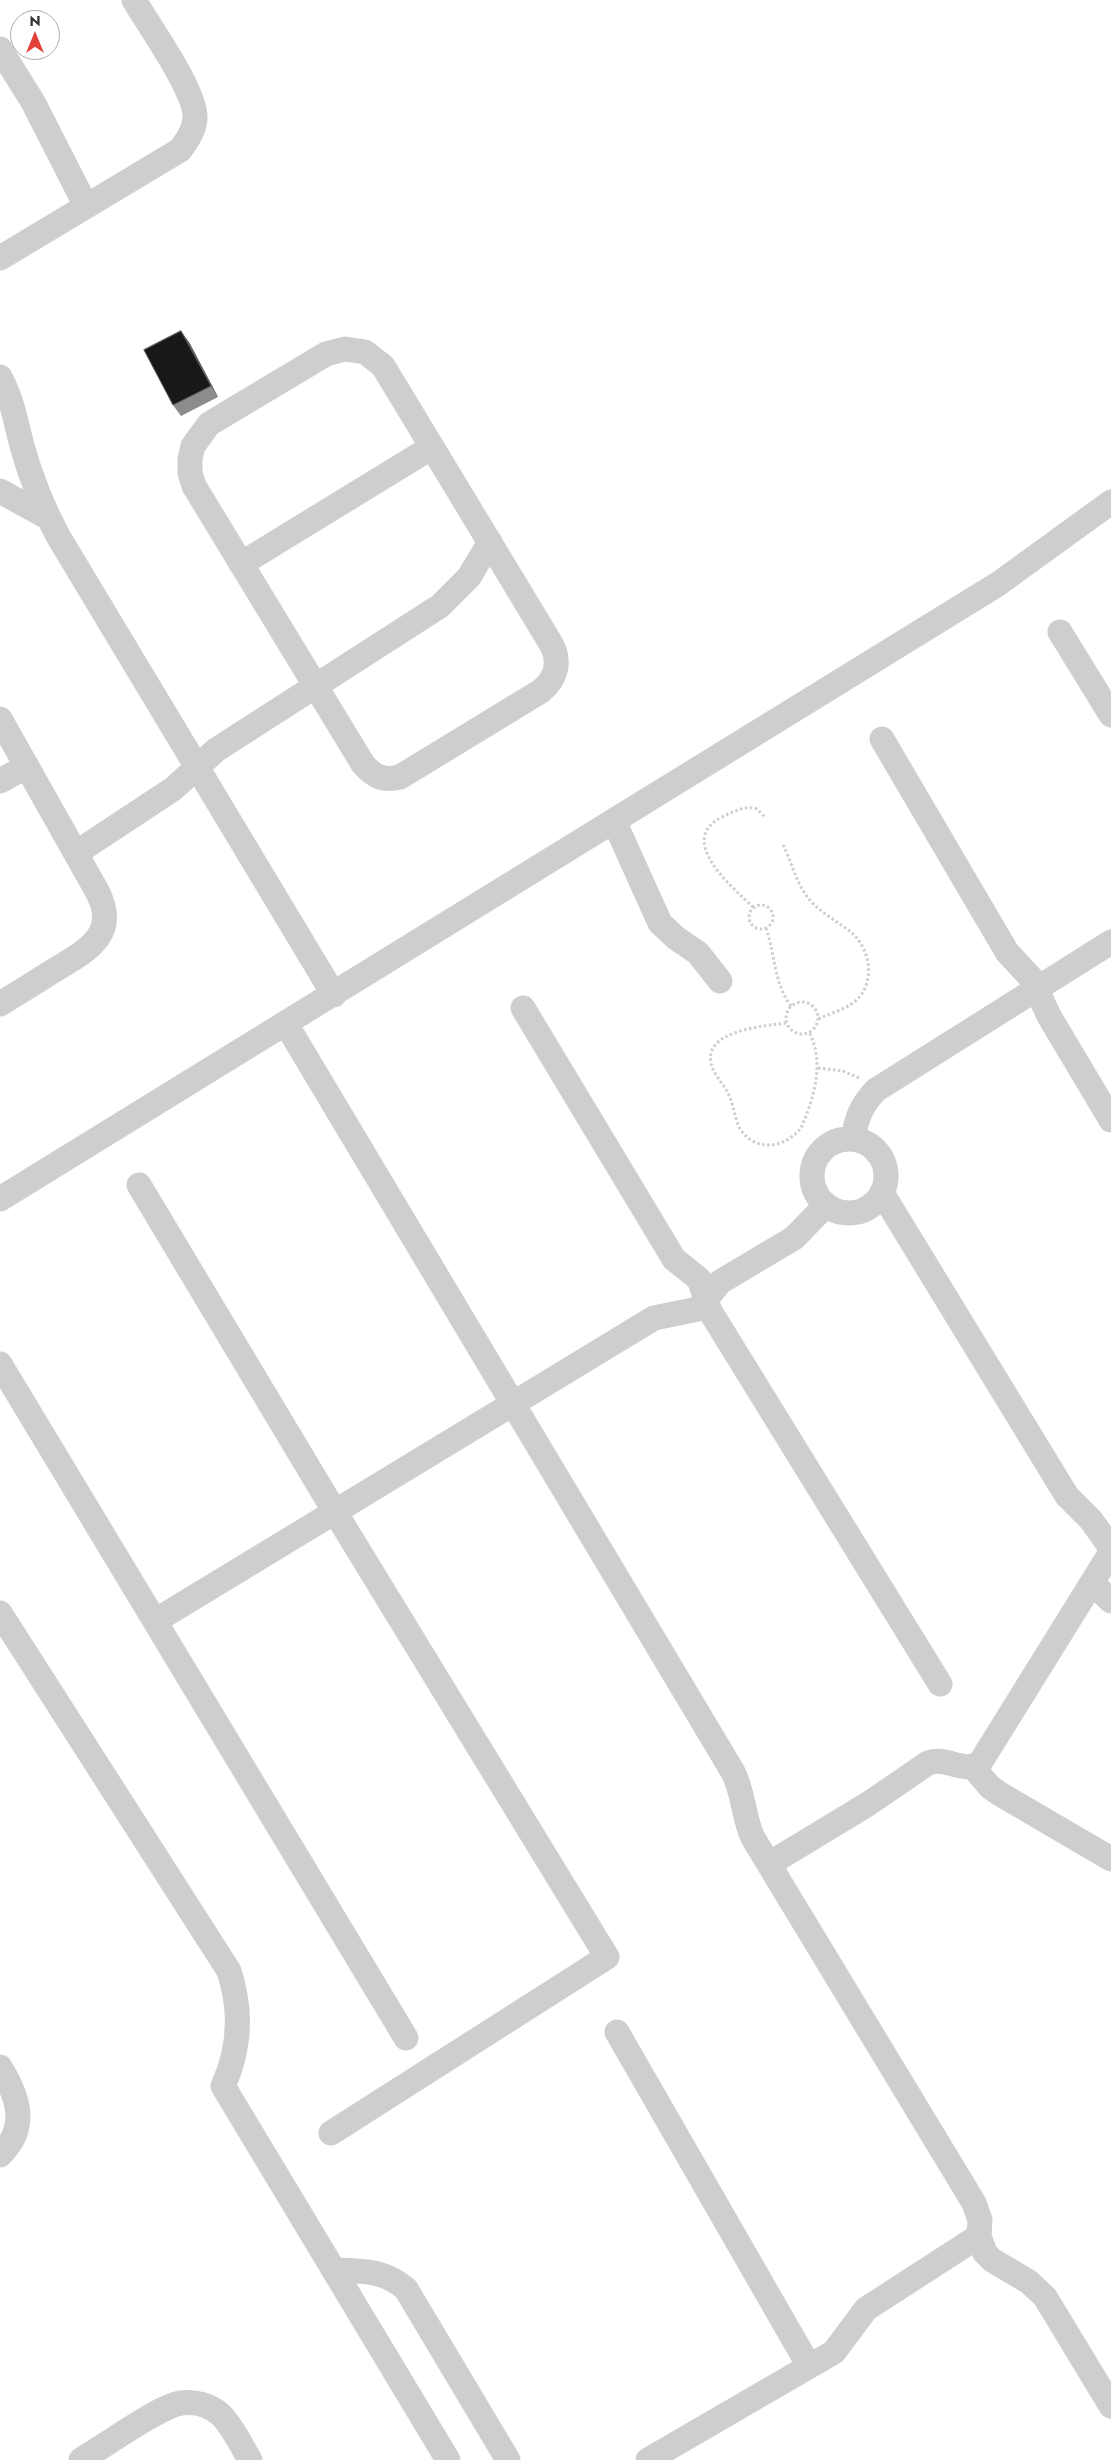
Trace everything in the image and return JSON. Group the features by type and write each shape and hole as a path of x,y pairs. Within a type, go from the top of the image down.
{"street":[{"path":"0,258 180,150 193,130 195,113 191,96 134,0"},
{"path":"0,49 33,102 86,206"},
{"path":"340,350 356,350 375,358 383,366 432,447 555,650 557,666 547,686 400,777 392,779 376,776 369,770 194,486 190,473 190,459 193,446 209,424 326,354 340,350"},
{"path":"0,377 13,405 22,445 49,518 334,994"},
{"path":"241,564 432,447"},
{"path":"0,491 49,518"},
{"path":"0,1199 998,584 1111,502"},
{"path":"76,853 174,789 216,750 440,606 469,577 490,542"},
{"path":"1060,632 1111,715"},
{"path":"0,719 76,853 102,901 104,911 101,933 89,948 0,1004"},
{"path":"882,739 1008,952 1032,978 1049,1016 1111,1120"},
{"path":"0,781 27,766"},
{"path":"614,821 660,923 676,938 698,953 720,982"},
{"path":"854,1139 857,1118 867,1099 876,1090 1111,942"},
{"path":"524,1008 674,1259 699,1279 705,1300 940,1684"},
{"path":"286,1024 733,1772 742,1792 748,1827 974,2203 980,2220 979,2236 986,2253 992,2260 1030,2282 1046,2298 1111,2406"},
{"path":"854,1139 870,1145 882,1158 886,1176 882,1193 870,1206 862,1211 844,1212 826,1205 820,1198 812,1181 815,1162 820,1153 835,1142 854,1139"},
{"path":"139,1185 335,1512 607,1957 331,2133"},
{"path":"882,1193 1067,1496 1097,1528 1111,1548"},
{"path":"155,1620 335,1512 512,1402 654,1318 670,1313 692,1312 702,1306 720,1282 794,1238 826,1205"},
{"path":"0,1364 406,2038"},
{"path":"769,1864 868,1804 928,1763 940,1760 959,1768 973,1767 985,1758 1111,1552"},
{"path":"1092,1583 1111,1601"},
{"path":"0,1613 229,1971 236,2000 238,2030 234,2059 223,2086 448,2460"},
{"path":"973,1767 1000,1794 1111,1859"},
{"path":"617,2032 809,2366"},
{"path":"0,2067 15,2093 18,2117 12,2141 0,2155"},
{"path":"648,2460 839,2347 859,2316 866,2309 979,2236"},
{"path":"335,2270 377,2272 396,2280 406,2289 508,2460"},
{"path":"81,2460 163,2410 181,2403 192,2402 212,2409 221,2415 250,2460"}],"path":[{"path":"752,907 712,865 705,846 706,837 713,823 744,807 757,809 766,818"},
{"path":"782,844 804,894 817,908 854,936 865,953 868,963 868,982 860,996 846,1007 818,1019"},
{"path":"763,904 771,910 773,920 766,928 756,928 749,921 748,916 752,907 763,904"},
{"path":"766,928 779,984 791,1006"},
{"path":"801,1002 807,1003 813,1006 818,1019 816,1025 809,1032 799,1034 793,1031 786,1023 786,1013 791,1006 801,1002"},
{"path":"786,1023 734,1033 718,1042 711,1052 711,1065 729,1094 737,1120 744,1134 757,1143 773,1146 789,1140 796,1135 805,1120 818,1068 817,1049 809,1032"},
{"path":"818,1068 849,1073 876,1090"}],"building":[{"path":"181,331 211,386 173,405 144,350"}]}
